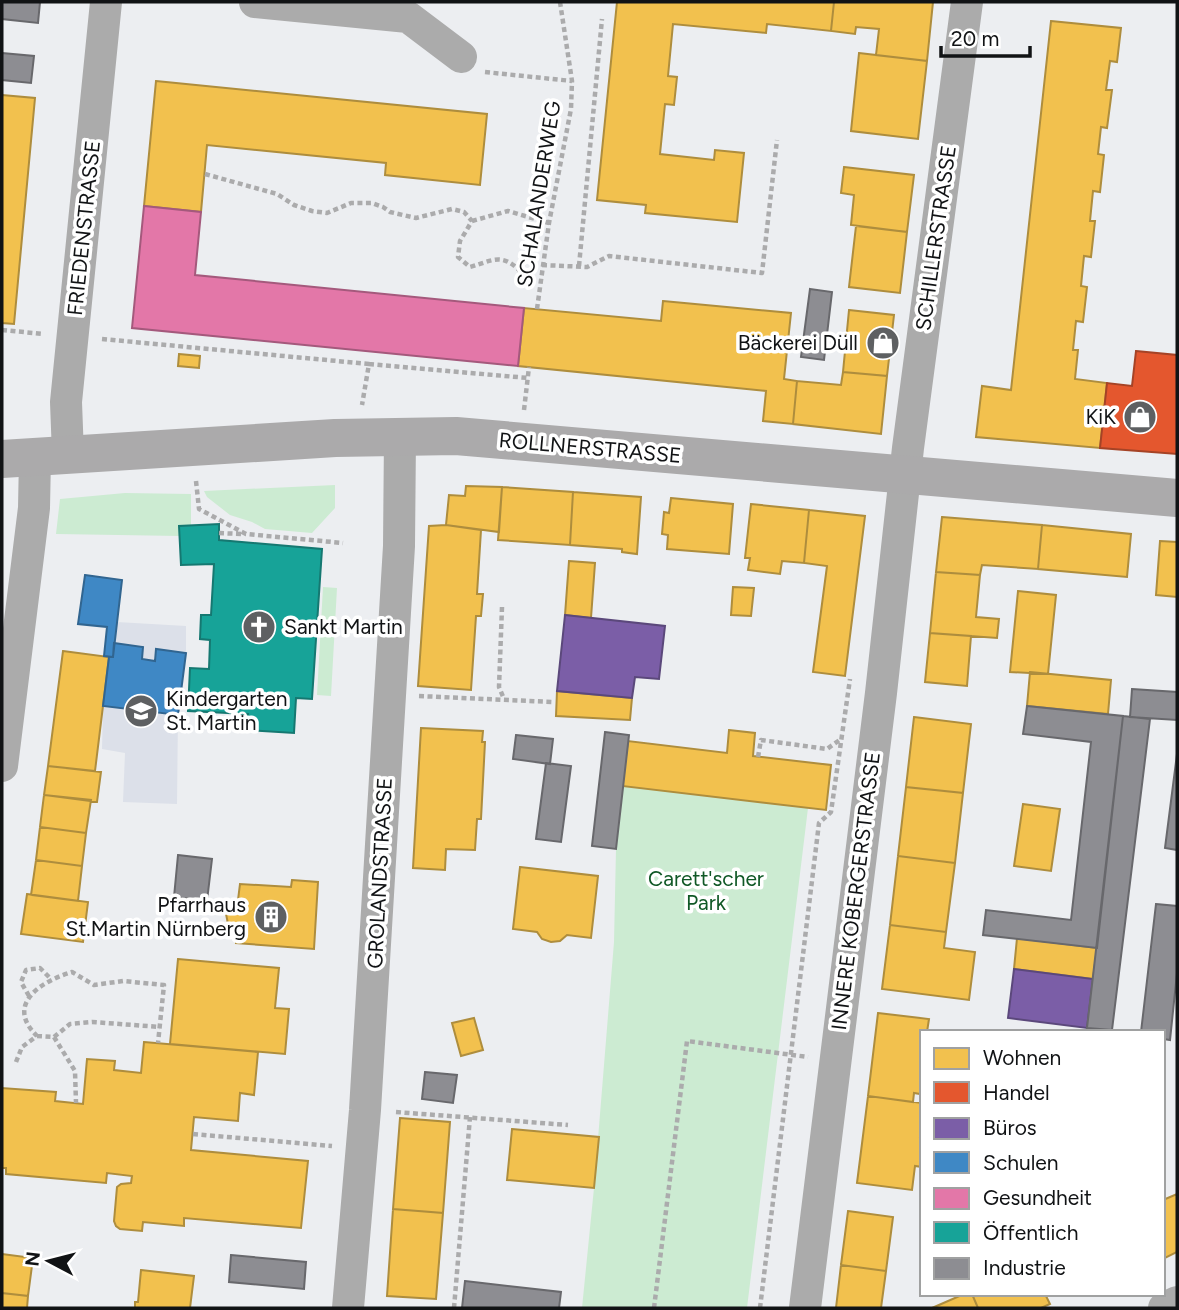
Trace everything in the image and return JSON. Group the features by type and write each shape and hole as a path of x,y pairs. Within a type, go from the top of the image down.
{"street":[{"name":"FRIEDENSTRASSE","path":"2,766 34,508 35,457 66,402 106,2"},
{"path":"255,2 408,17 461,57"},
{"name":"SCHILLERSTRASSE","path":"905,474 967,2"},
{"name":"GROLANDSTRASSE","path":"348,1308 366,1110 400,534 400,436"},
{"name":"ROLLNERSTRASSE","path":"35,457 362,437 484,438 1177,498"},
{"name":"INNERE KOBERGERSTRASSE","path":"805,1308 880,706 905,474"},
{"path":"1164,1308 1177,1302"}],"path":[{"name":"SCHALANDERWEG","path":"537,309 549,223 571,109 572,81 561,2"},
{"path":"579,266 602,19"},
{"path":"461,57 480,72 572,81"},
{"path":"542,265 587,267 609,256 762,273 777,140"},
{"path":"205,174 277,194 294,205 327,214 351,204 372,204 390,212 416,218 452,209 464,212 472,221"},
{"path":"519,285 520,271 510,261 493,258 470,267 458,257 460,241 472,221 508,211 549,223"},
{"path":"2,330 33,333"},
{"path":"73,336 528,378"},
{"path":"362,437 361,408 369,364"},
{"path":"523,421 529,367"},
{"path":"182,481 210,480"},
{"path":"196,481 199,509 246,534"},
{"path":"219,533 343,542"},
{"path":"502,607 499,687 504,699"},
{"path":"760,1308 819,823 831,812 850,677"},
{"path":"418,696 552,702"},
{"path":"758,757 761,740 827,749 841,739"},
{"path":"29,996 21,982 26,970 40,968 51,979"},
{"path":"37,1036 29,1028 24,1008 29,996 51,979 72,972 94,985 123,981 164,985 158,1043"},
{"path":"16,1062 22,1047 37,1036 54,1037 70,1024 92,1022 160,1027"},
{"path":"54,1037 75,1071 76,1103"},
{"path":"654,1308 687,1041 834,1060"},
{"path":"395,1112 568,1125"},
{"path":"454,1308 470,1117"},
{"path":"193,1134 319,1145"}],"shaded area":[{"name":"Kindergarten St. Martin","path":"117,622 186,626 186,653 178,715 177,804 123,802 125,753 102,749 103,706 109,657 113,657"}],"green space":[{"path":"335,485 335,508 312,533 265,529 230,515 207,497 204,491"},
{"path":"125,493 191,494 191,525 180,526 180,536 56,534 60,499"},
{"path":"323,587 337,588 331,696 317,695"},
{"name":"Carett'scher Park","path":"622,786 808,808 747,1308 582,1308 614,942 616,849"}],"building: Wohnen":[{"path":"617,2 834,2 831,31 767,24 766,33 673,24 668,76 677,77 674,105 665,104 660,154 714,160 715,150 744,153 737,222 645,213 646,205 597,200"},
{"path":"834,2 933,2 927,61 876,55 879,29 856,27 855,34 831,31"},
{"path":"1051,21 1121,28 1117,62 1110,61 1106,90 1112,90 1107,128 1101,127 1098,154 1104,155 1100,192 1093,191 1090,221 1095,221 1091,257 1084,256 1081,286 1087,287 1083,322 1076,321 1073,350 1078,350 1075,379 1107,383 1100,448 976,437 982,386 1011,390"},
{"path":"859,53 927,61 918,139 851,131"},
{"path":"156,81 487,114 480,185 385,175 386,163 207,145 201,212 144,206"},
{"path":"2,95 35,98 14,324 2,323"},
{"path":"844,167 914,175 907,232 851,225 854,195 841,193"},
{"path":"856,226 907,232 900,293 849,287"},
{"path":"663,301 791,313 784,379 797,381 793,424 763,421 766,391 518,366 524,308 661,321"},
{"path":"849,310 894,315 887,376 843,372"},
{"path":"179,354 200,356 199,368 178,366"},
{"path":"843,372 887,376 881,434 793,424 797,381 841,385"},
{"path":"466,486 502,487 499,532 446,525 449,495 465,496"},
{"path":"502,487 573,492 570,545 498,540"},
{"path":"573,492 641,497 637,554 622,552 622,549 570,545"},
{"path":"671,498 733,504 729,554 667,549 668,535 662,534 664,512 669,513"},
{"path":"751,504 809,510 804,563 782,561 780,574 748,570 750,558 745,558"},
{"path":"809,510 865,516 845,676 813,672 827,566 804,563"},
{"path":"942,517 1042,525 1038,569 982,565 980,575 936,572"},
{"path":"446,525 481,530 477,594 483,594 481,616 476,616 471,690 418,686 429,526"},
{"path":"1042,525 1131,534 1127,577 1038,569"},
{"path":"1160,541 1177,542 1177,597 1156,595"},
{"path":"569,561 595,563 591,618 565,615"},
{"path":"936,572 980,575 976,617 999,619 997,638 930,633"},
{"path":"733,587 754,588 751,616 731,615"},
{"path":"1018,591 1056,595 1048,674 1010,672"},
{"path":"930,633 971,636 967,686 925,682"},
{"path":"63,651 109,657 95,771 48,766"},
{"path":"1030,672 1111,680 1108,714 1027,706"},
{"path":"557,691 632,698 630,720 556,716"},
{"path":"914,717 971,724 963,793 906,787"},
{"path":"421,728 483,731 482,742 485,742 481,819 477,819 475,850 446,849 445,870 413,868"},
{"path":"729,730 755,733 753,756 831,765 826,810 622,786 628,741 727,753"},
{"path":"48,766 101,772 97,802 44,795"},
{"path":"906,787 963,793 955,863 898,856"},
{"path":"44,795 91,800 86,833 40,827"},
{"path":"1023,804 1060,809 1051,871 1014,866"},
{"path":"40,827 86,833 82,866 36,860"},
{"path":"898,856 955,863 946,932 890,925"},
{"path":"36,860 82,866 78,901 31,895"},
{"path":"520,867 598,876 591,938 567,935 560,941 551,942 542,939 537,932 513,929"},
{"name":"Pfarrhaus St.Martin Nürnberg","path":"292,880 318,882 314,949 236,943 237,930 228,924 226,914 231,904 238,900 240,884 291,887"},
{"path":"27,894 88,902 83,942 21,934"},
{"path":"890,925 946,932 944,948 975,952 969,1000 882,989"},
{"path":"1017,938 1097,948 1093,979 1014,969"},
{"path":"178,959 279,968 275,1008 289,1009 285,1054 170,1044"},
{"path":"878,1013 929,1019 927,1030 920,1030 920,1094 914,1093 913,1102 868,1096"},
{"path":"474,1018 483,1050 461,1056 452,1023"},
{"path":"144,1042 258,1052 254,1095 240,1093 238,1121 194,1117 191,1150 308,1161 301,1228 184,1218 184,1226 143,1222 142,1231 120,1229 114,1221 117,1187 131,1183 132,1176 107,1173 106,1183 6,1174 6,1168 2,1168 2,1088 56,1092 55,1101 83,1104 87,1059 115,1061 114,1070 141,1073"},
{"path":"868,1096 920,1103 920,1167 915,1166 912,1190 857,1183"},
{"path":"400,1118 450,1122 443,1213 393,1209"},
{"path":"512,1129 599,1137 594,1188 507,1180"},
{"path":"1177,1194 1177,1252 1165,1258 1165,1199"},
{"path":"393,1209 443,1213 436,1299 387,1296"},
{"path":"848,1211 893,1217 886,1271 841,1265"},
{"path":"2,1254 33,1258 28,1296 2,1293"},
{"path":"841,1265 886,1271 881,1308 836,1308"},
{"path":"141,1270 194,1276 190,1308 135,1308"},
{"path":"2,1293 28,1296 27,1308 2,1308"},
{"path":"959,1296 973,1296 978,1308 932,1308"},
{"path":"973,1296 1046,1296 1050,1304 1041,1308 978,1308"}],"building: Handel":[{"name":"KiK","path":"1136,351 1177,355 1177,454 1100,448 1107,383 1132,386"}],"building: Büros":[{"path":"565,615 665,626 659,679 635,677 632,698 557,691"},
{"path":"1014,969 1093,979 1087,1028 1008,1018"}],"building: Schulen":[{"path":"85,575 122,580 113,657 104,656 107,627 78,624"},
{"path":"114,643 143,647 142,659 155,661 156,649 186,653 178,715 103,706 109,657 113,657"}],"building: Gesundheit":[{"path":"144,206 201,212 195,275 524,308 518,366 132,328"}],"building: Öffentlich":[{"name":"Sankt Martin","path":"219,524 219,540 322,549 312,699 296,698 294,733 247,730 248,714 188,711 190,668 209,669 210,640 200,639 201,615 211,615 214,564 181,565 179,526"}],"building: Industrie":[{"path":"2,2 40,2 38,23 2,19"},
{"path":"2,53 34,56 31,83 2,80"},
{"path":"810,289 832,292 824,360 801,357"},
{"path":"1132,689 1177,692 1177,720 1130,717"},
{"path":"1027,706 1123,716 1097,948 983,935 986,910 1071,920 1091,742 1023,734"},
{"path":"1123,716 1150,719 1112,1030 1087,1028"},
{"path":"605,732 629,735 616,849 592,846"},
{"path":"516,735 553,739 550,764 513,759"},
{"path":"1177,754 1177,850 1165,848"},
{"path":"546,763 571,766 561,842 536,839"},
{"path":"178,855 212,859 207,901 174,897"},
{"path":"1156,904 1177,906 1177,973 1170,1040 1165,1039 1165,1030 1141,1030"},
{"path":"425,1072 457,1075 453,1103 422,1099"},
{"path":"231,1255 306,1262 304,1289 229,1282"},
{"path":"465,1281 561,1292 559,1308 462,1308"}],"place":[{"name":"Bäckerei Düll","path":"883,343"},
{"name":"KiK","path":"1140,417"},
{"name":"Sankt Martin","path":"259,627"},
{"name":"Kindergarten St. Martin","path":"141,711"},
{"name":"Pfarrhaus St.Martin Nürnberg","path":"271,917"}]}
